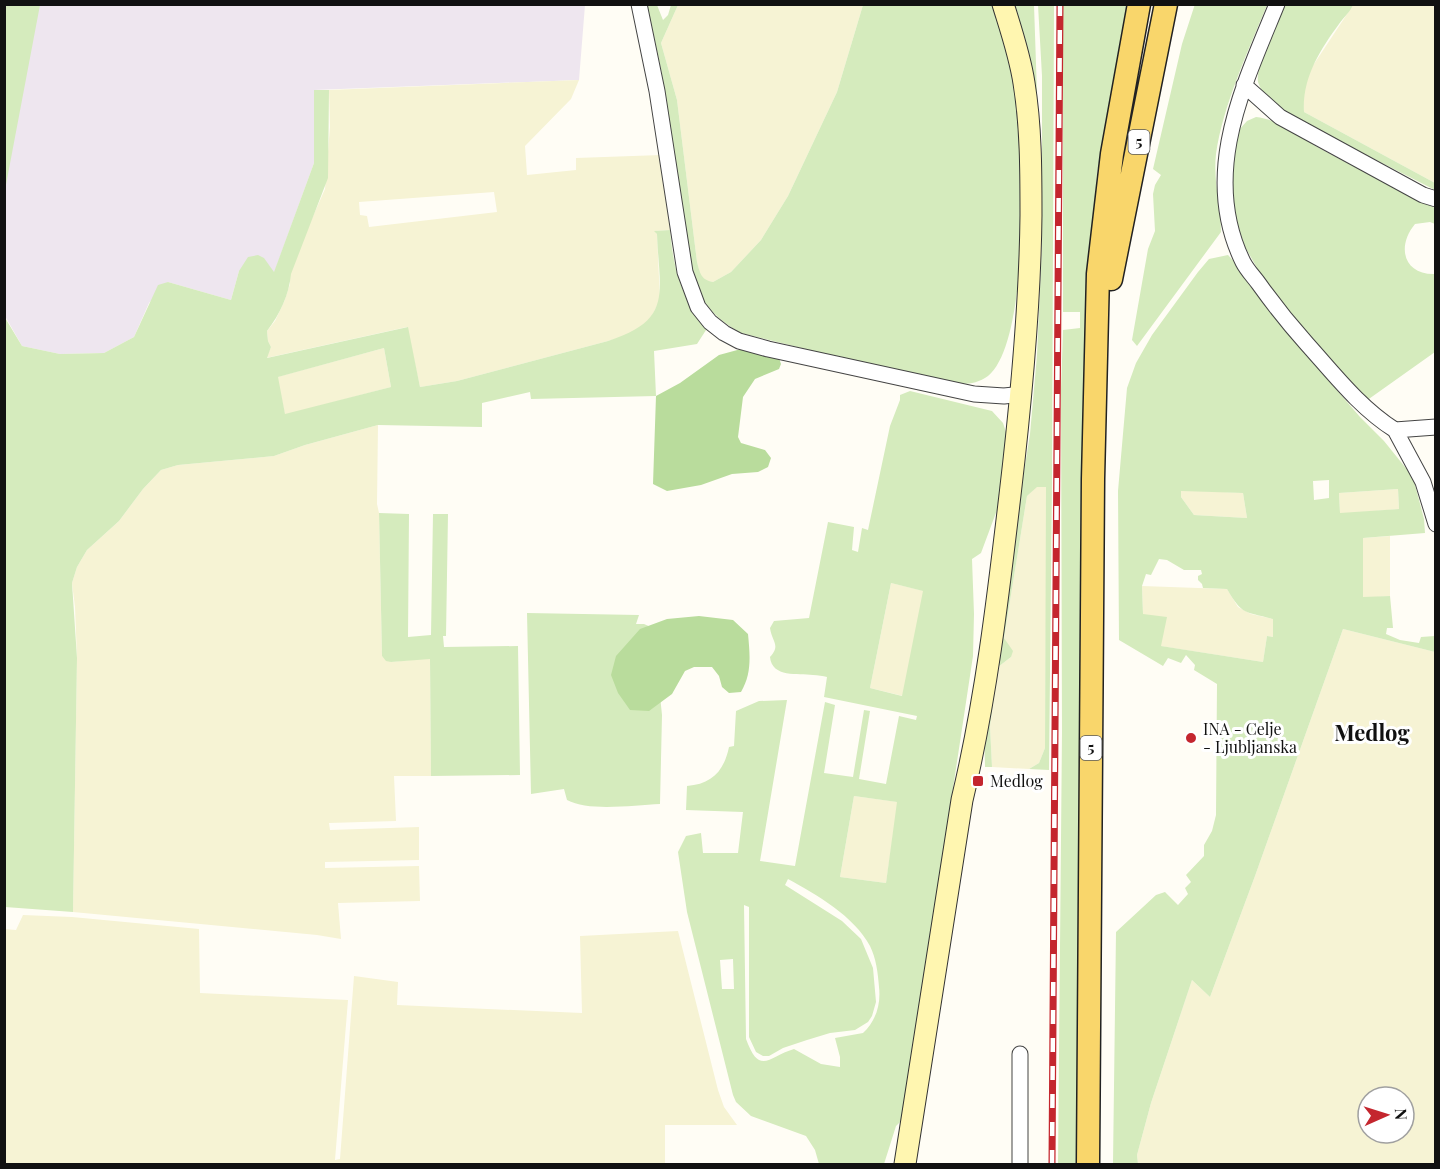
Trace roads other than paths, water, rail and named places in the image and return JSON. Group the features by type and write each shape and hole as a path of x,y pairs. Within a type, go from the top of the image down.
{"main road":[{"name":"5","path":"1088,1164 1096,332 1100,245 1110,165 1139,4"},
{"name":"5","path":"1096,332 1108,292 1166,4"}],"street":[{"path":"639,4 657,91 685,272 698,307 710,322 739,341 768,349 974,394 1004,396 1022,394"},
{"path":"905,1164 962,800 973,754 985,677 1003,556 1022,394 1030,255 1030,153 1024,82 1003,4"},
{"path":"1277,4 1244,85 1227,143 1225,172 1227,209 1243,263 1291,327 1362,404 1395,430 1423,482 1436,524"},
{"path":"1244,85 1280,117 1423,195 1436,199"},
{"path":"1395,430 1436,427"},
{"path":"1020,1054 1020,1164"}],"railway":[{"path":"1052,1164 1060,4"}],"place":[{"name":"INA - Celje - Ljubljanska","path":"1191,738"},
{"name":"Medlog","path":"978,781"}],"district":[{"name":"Medlog","path":"1372,733"}]}
